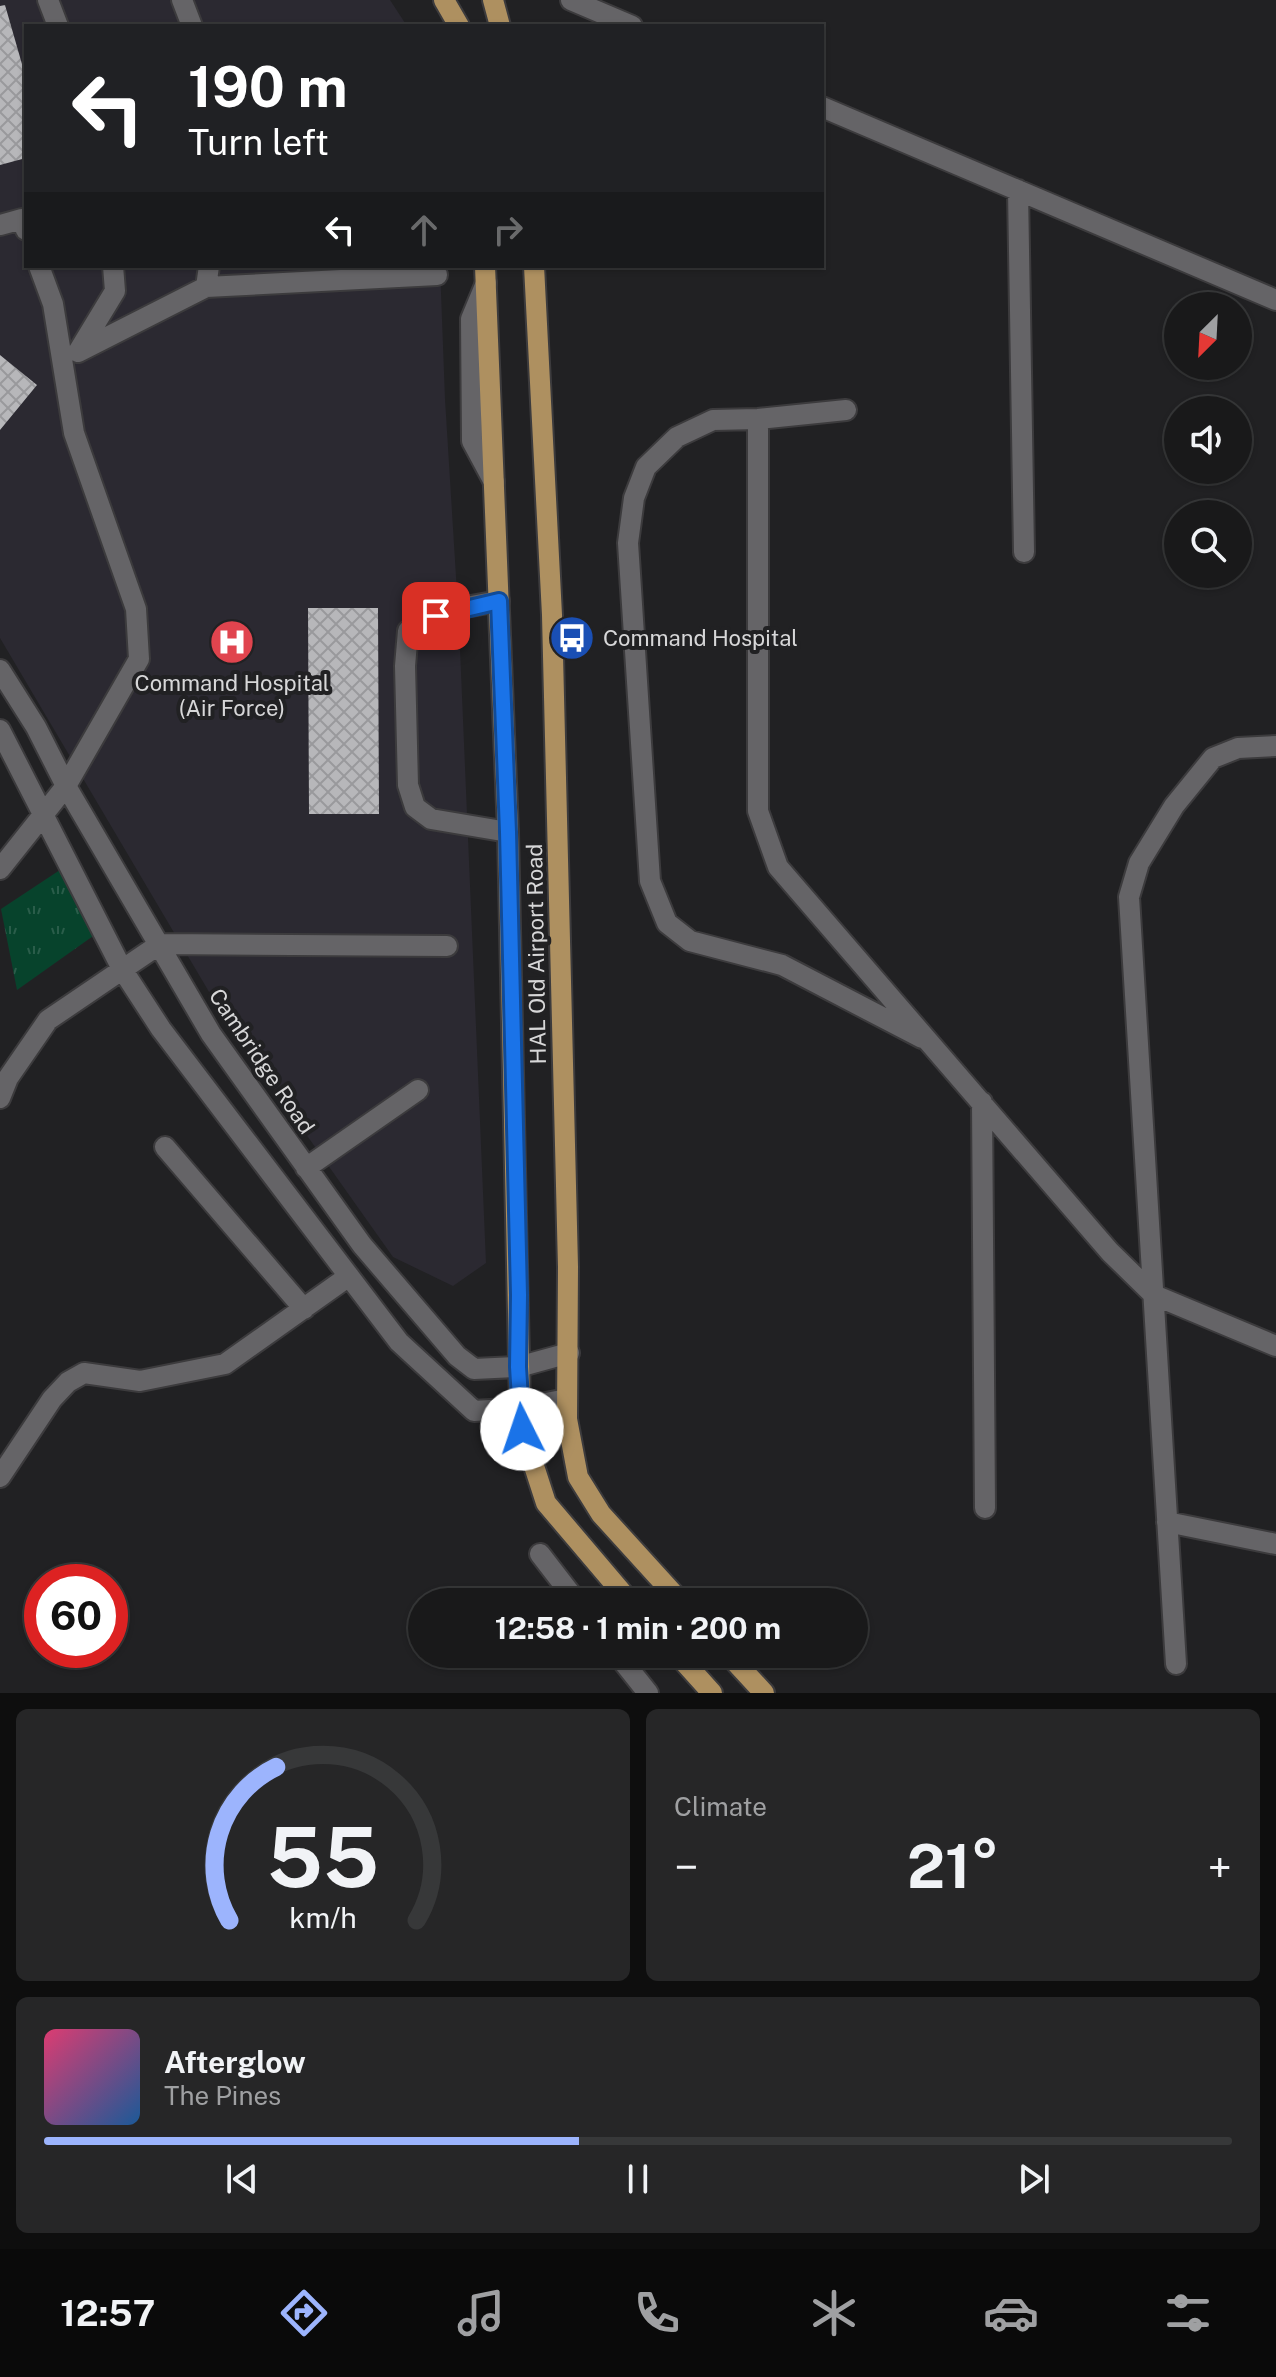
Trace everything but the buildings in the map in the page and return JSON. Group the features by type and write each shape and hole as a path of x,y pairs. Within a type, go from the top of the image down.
{"main road":[{"path":"444,0 458,24"},
{"path":"493,0 499,24"},
{"name":"HAL Old Airport Road","path":"534,268 552,615 569,1353 567,1419 578,1477 601,1514 668,1588"},
{"name":"HAL Old Airport Road","path":"486,275 508,832 518,1367 522,1429 546,1503 618,1588"},
{"path":"690,1668 712,1693"},
{"path":"741,1668 764,1693"}],"street":[{"path":"48,0 57,24"},
{"path":"182,0 191,24"},
{"path":"571,0 627,24"},
{"path":"824,108 1276,300"},
{"path":"1018,190 1024,552"},
{"path":"0,225 24,222"},
{"path":"0,869 66,786 139,659 136,609 74,433 53,304 40,268"},
{"path":"65,378 115,291 113,268"},
{"path":"206,287 209,268"},
{"path":"78,352 206,287 425,272"},
{"path":"846,410 713,420 677,437 646,467 634,498 628,543 650,881 667,923 690,941 782,965 932,1044"},
{"path":"758,419 758,811 778,867 1110,1252 1154,1295 1276,1346"},
{"path":"499,601 453,610 420,621 408,631 405,656 407,770 415,807 431,819 508,832"},
{"name":"Cambridge Road","path":"0,670 36,727 66,786 211,1034 362,1245 457,1356 474,1369 518,1367 569,1353"},
{"path":"0,730 122,969 161,1029 399,1342 474,1411 520,1408 567,1399"},
{"path":"1176,1664 1129,897 1139,863 1174,806 1213,758 1238,748 1276,746"},
{"path":"0,1098 8,1078 48,1020 160,944 447,946"},
{"path":"306,1168 418,1090"},
{"path":"982,1102 985,1508"},
{"path":"165,1147 304,1309"},
{"path":"0,1477 52,1399 76,1377 84,1373 140,1381 225,1364 349,1276"},
{"path":"1167,1522 1276,1544"},
{"path":"540,1554 566,1588"},
{"path":"628,1668 648,1693"}],"shaded area":[{"name":"Command Hospital (Air Force)","path":"0,0 390,0 406,24 24,24 24,268 440,268 459,625 486,1263 453,1286 393,1257 228,1024 0,638"}],"green space":[{"path":"69,864 103,929 17,990 1,909"}],"place":[{"name":"Command Hospital","path":"572,638"},
{"name":"Command Hospital (Air Force)","path":"232,642"}],"route":[{"path":"436,616 499,601 508,832 518,1367 522,1429"}]}
